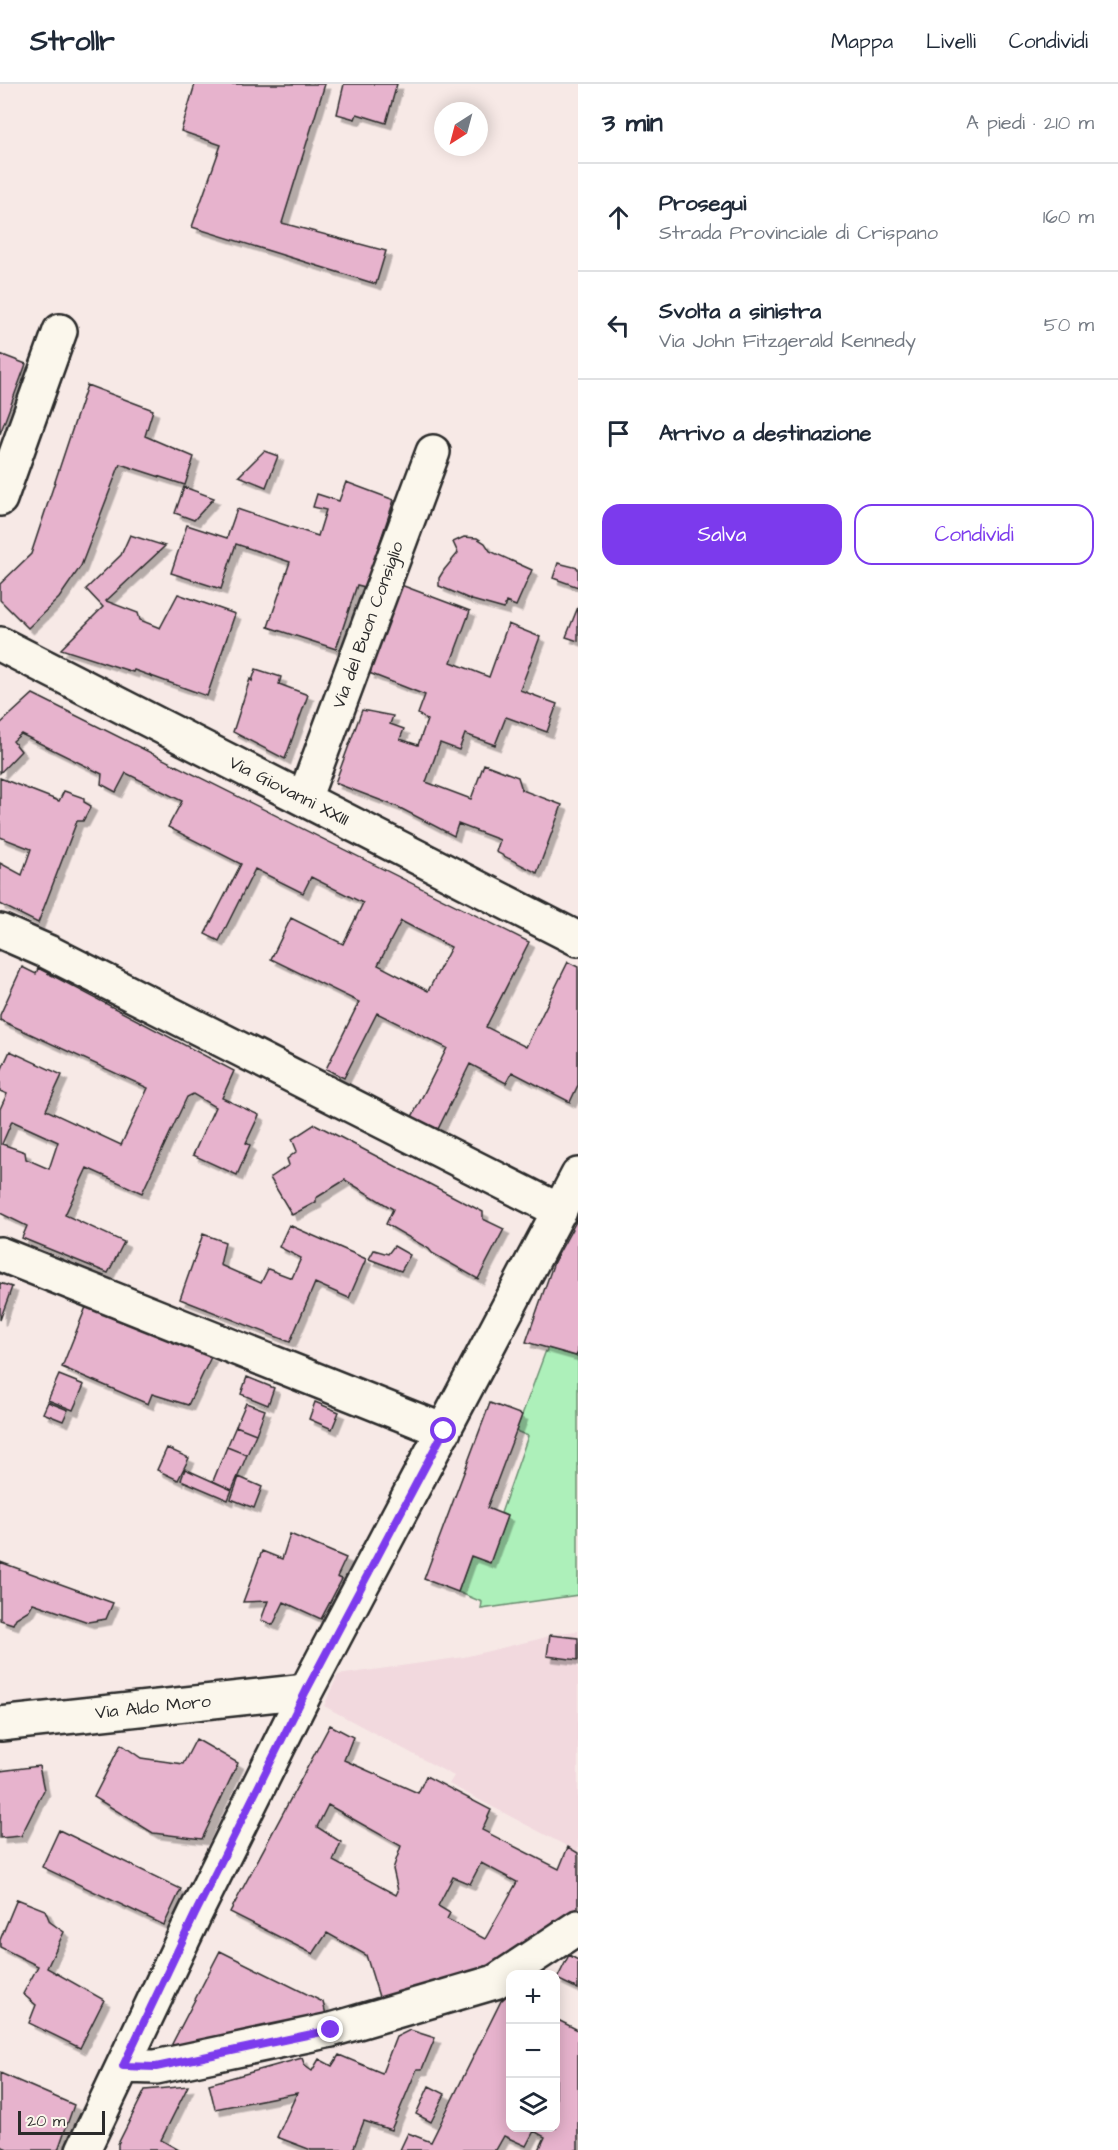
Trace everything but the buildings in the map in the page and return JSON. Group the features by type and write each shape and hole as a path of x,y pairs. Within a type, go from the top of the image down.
{"street":[{"path":"0,499 60,331"},
{"name":"Via del Buon Consiglio","path":"304,799 432,452"},
{"name":"Via Giovanni XXIII","path":"0,644 578,939"},
{"path":"0,931 48,952 560,1211"},
{"path":"83,2150 195,1914 306,1691 578,1175"},
{"path":"0,1254 444,1431"},
{"name":"Via Aldo Moro","path":"0,1724 306,1691"},
{"path":"123,2066 156,2067 331,2030 495,1982 578,1927"}],"shaded area":[{"path":"578,1631 578,1852 449,1784 454,1776 324,1706 338,1675 464,1657 558,1633"}],"green space":[{"path":"548,1348 576,1356 578,1352 578,1595 481,1609 482,1602 458,1592 471,1556 490,1562 507,1516 501,1513 528,1436 516,1431"}],"route":[{"path":"331,2030 156,2067 123,2066 195,1914 306,1691 444,1431"}]}
